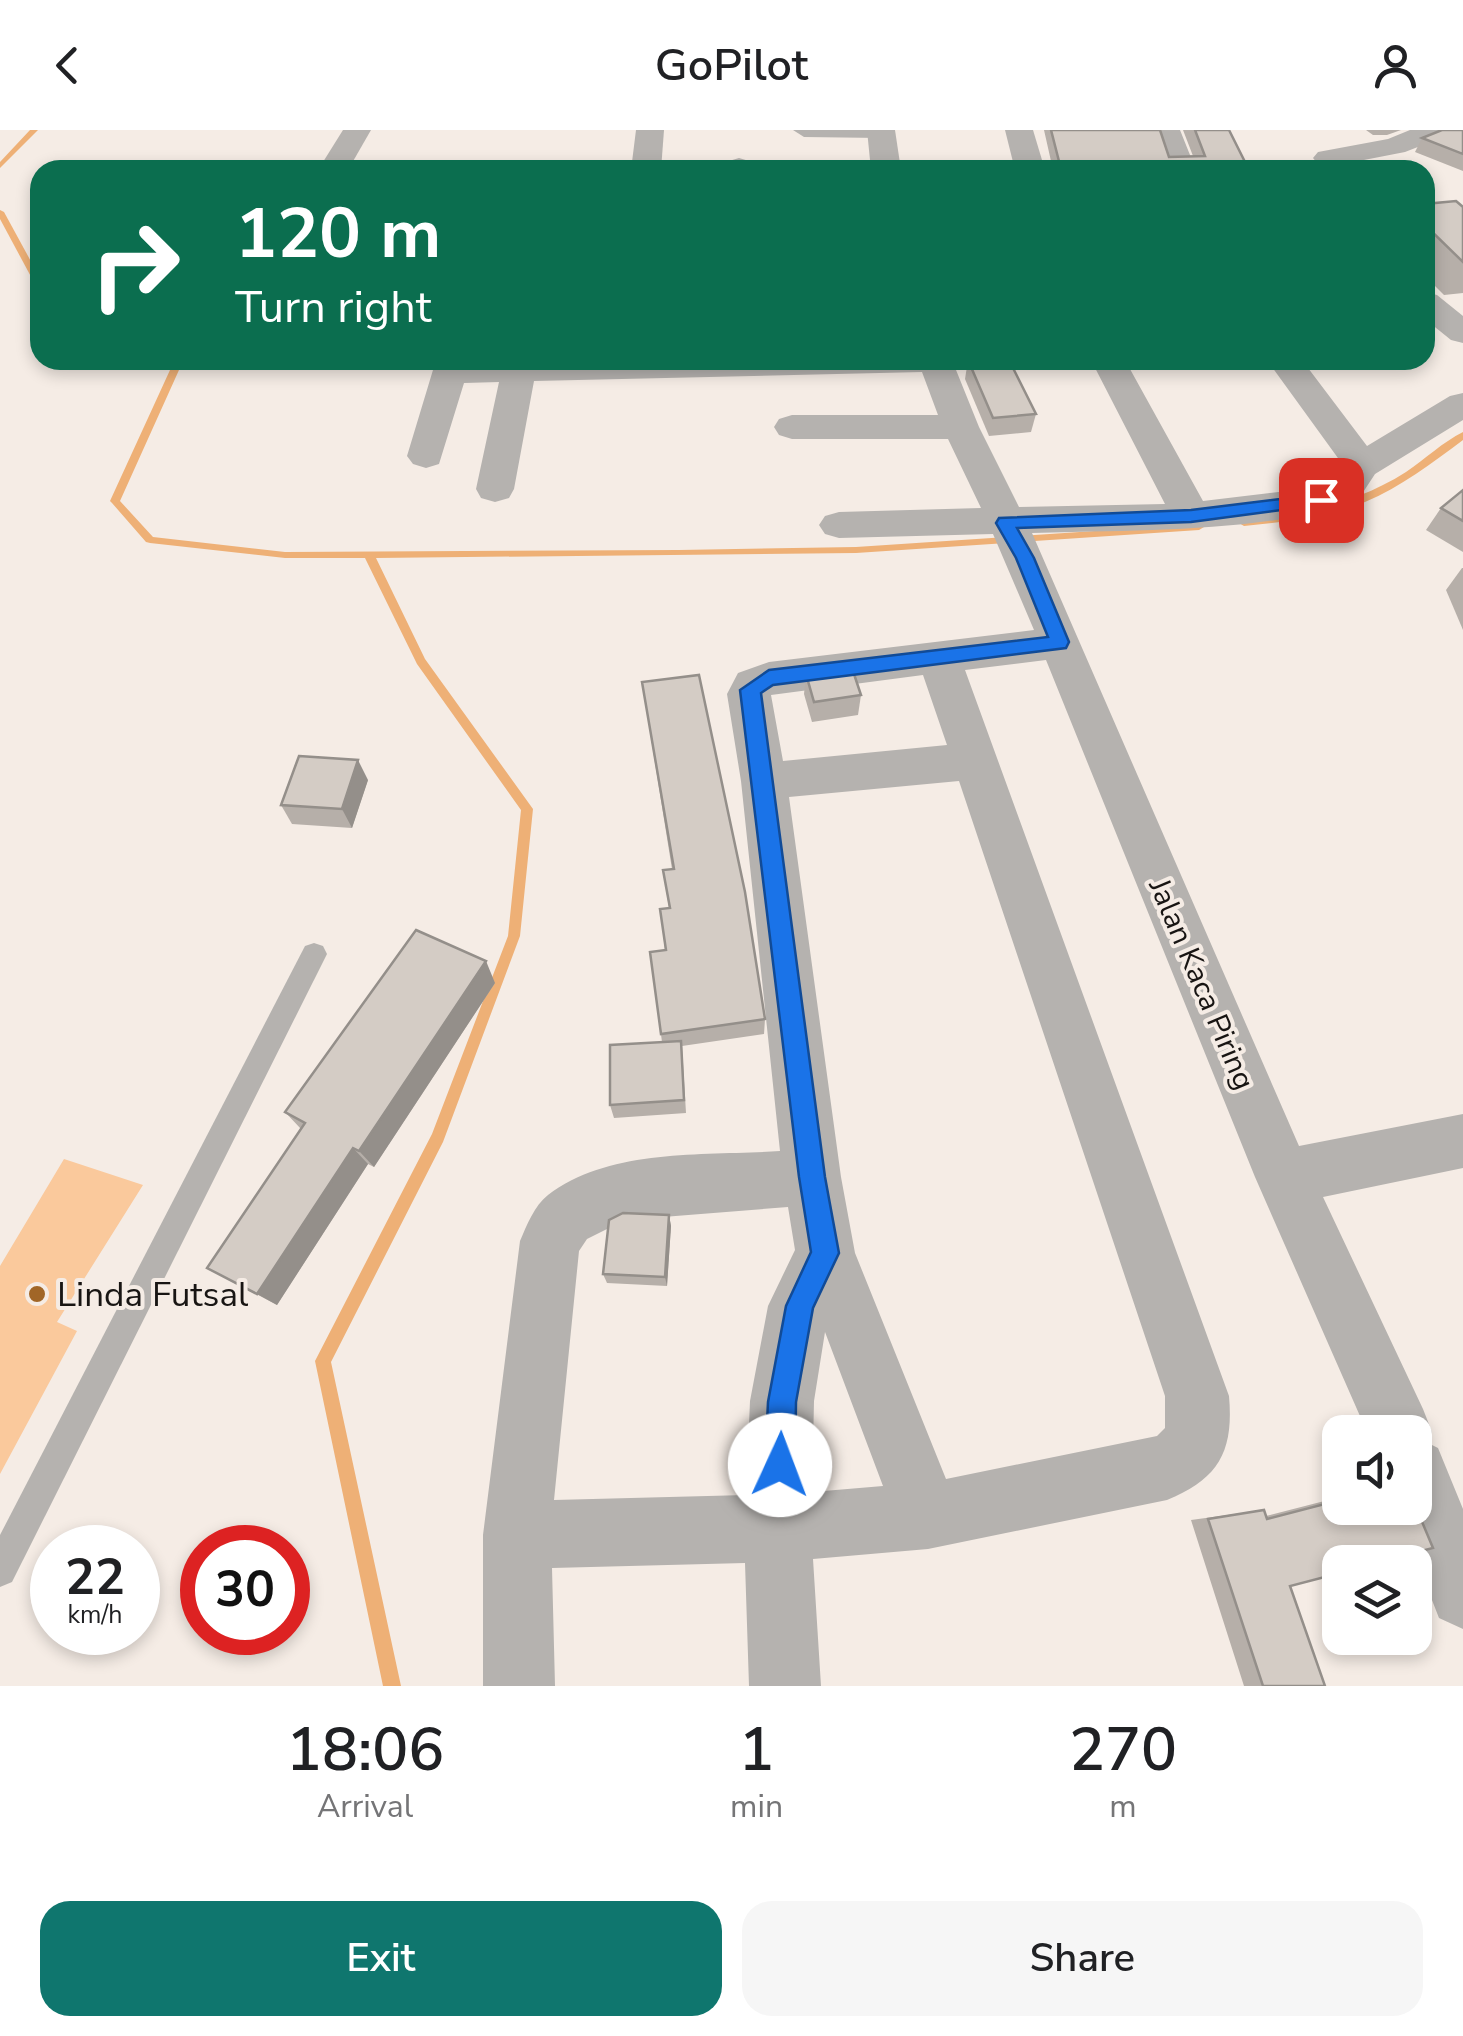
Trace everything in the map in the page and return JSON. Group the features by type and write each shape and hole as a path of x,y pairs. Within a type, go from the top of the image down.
{"street":[{"path":"339,160 358,130"},
{"path":"647,160 650,130"},
{"path":"1019,130 1027,160"},
{"path":"1166,130 1178,160"},
{"path":"1314,130 1329,160"},
{"path":"1345,160 1436,130"},
{"path":"881,132 885,160"},
{"path":"1440,307 1463,333"},
{"path":"426,456 450,370"},
{"path":"495,489 519,370"},
{"name":"Jalan Kaca Piring","path":"939,370 1060,642 1284,1177 1392,1415"},
{"path":"1113,370 1191,516"},
{"path":"1291,370 1362,465"},
{"path":"840,525 1014,538 1282,506 1342,494 1362,465 1463,404"},
{"path":"792,427 961,427"},
{"path":"928,1516 825,1253 812,1177 764,781 749,694 754,684 769,678 1060,642"},
{"path":"517,1535 778,1528 928,1516 1167,1467 1186,1458 1196,1444 1200,1425 1197,1396 940,658"},
{"path":"764,781 974,761"},
{"path":"1284,1177 1463,1140"},
{"path":"519,1686 517,1535 550,1241 566,1218 595,1200 626,1190 812,1177"},
{"path":"785,1686 778,1528 782,1402 800,1306 825,1253"},
{"path":"1432,1515 1463,1594"}],"lane":[{"path":"800,130 804,134 881,132"},
{"path":"0,1570 314,954"}],"shaded area":[{"name":"Linda Futsal","path":"64,1159 143,1185 57,1322 77,1331 0,1474 0,1266"}],"building":[{"path":"1051,130 1160,130 1169,157 1205,156 1195,130 1229,130 1244,160 1059,160"},
{"path":"1442,130 1463,130 1463,154 1422,138"},
{"path":"1456,201 1463,207 1463,262 1435,235 1435,203"},
{"path":"972,370 1014,370 1036,414 993,418"},
{"path":"1463,490 1463,521 1441,508"},
{"path":"852,668 861,695 814,702 806,674"},
{"path":"699,675 745,892 765,1019 661,1034 650,952 666,950 660,909 670,908 663,870 674,869 642,682"},
{"path":"299,756 358,760 342,809 281,805"},
{"path":"416,930 486,961 359,1151 353,1148 257,1294 207,1268 305,1123 285,1112"},
{"path":"681,1041 684,1100 610,1105 610,1045"},
{"path":"623,1213 669,1215 665,1277 603,1274 609,1220"},
{"path":"1322,1505 1322,1525 1423,1525 1432,1545 1322,1545 1322,1578 1290,1586 1325,1686 1263,1686 1208,1519 1264,1510 1267,1519"}],"waterway":[{"path":"0,166 34,130"},
{"path":"0,212 30,268"},
{"path":"175,370 115,501 150,540 285,555 679,553 856,550 1199,527"},
{"path":"1244,523 1310,514 1362,499 1409,474 1463,435"},
{"path":"369,555 421,661 527,809 514,936 438,1137 323,1361 392,1686"}],"place":[{"name":"Linda Futsal","path":"37,1294"}],"route":[{"path":"780,1465 782,1402 800,1306 825,1253 750,690 769,678 1060,642 1025,558 1005,523 1191,516 1321,500"}]}
